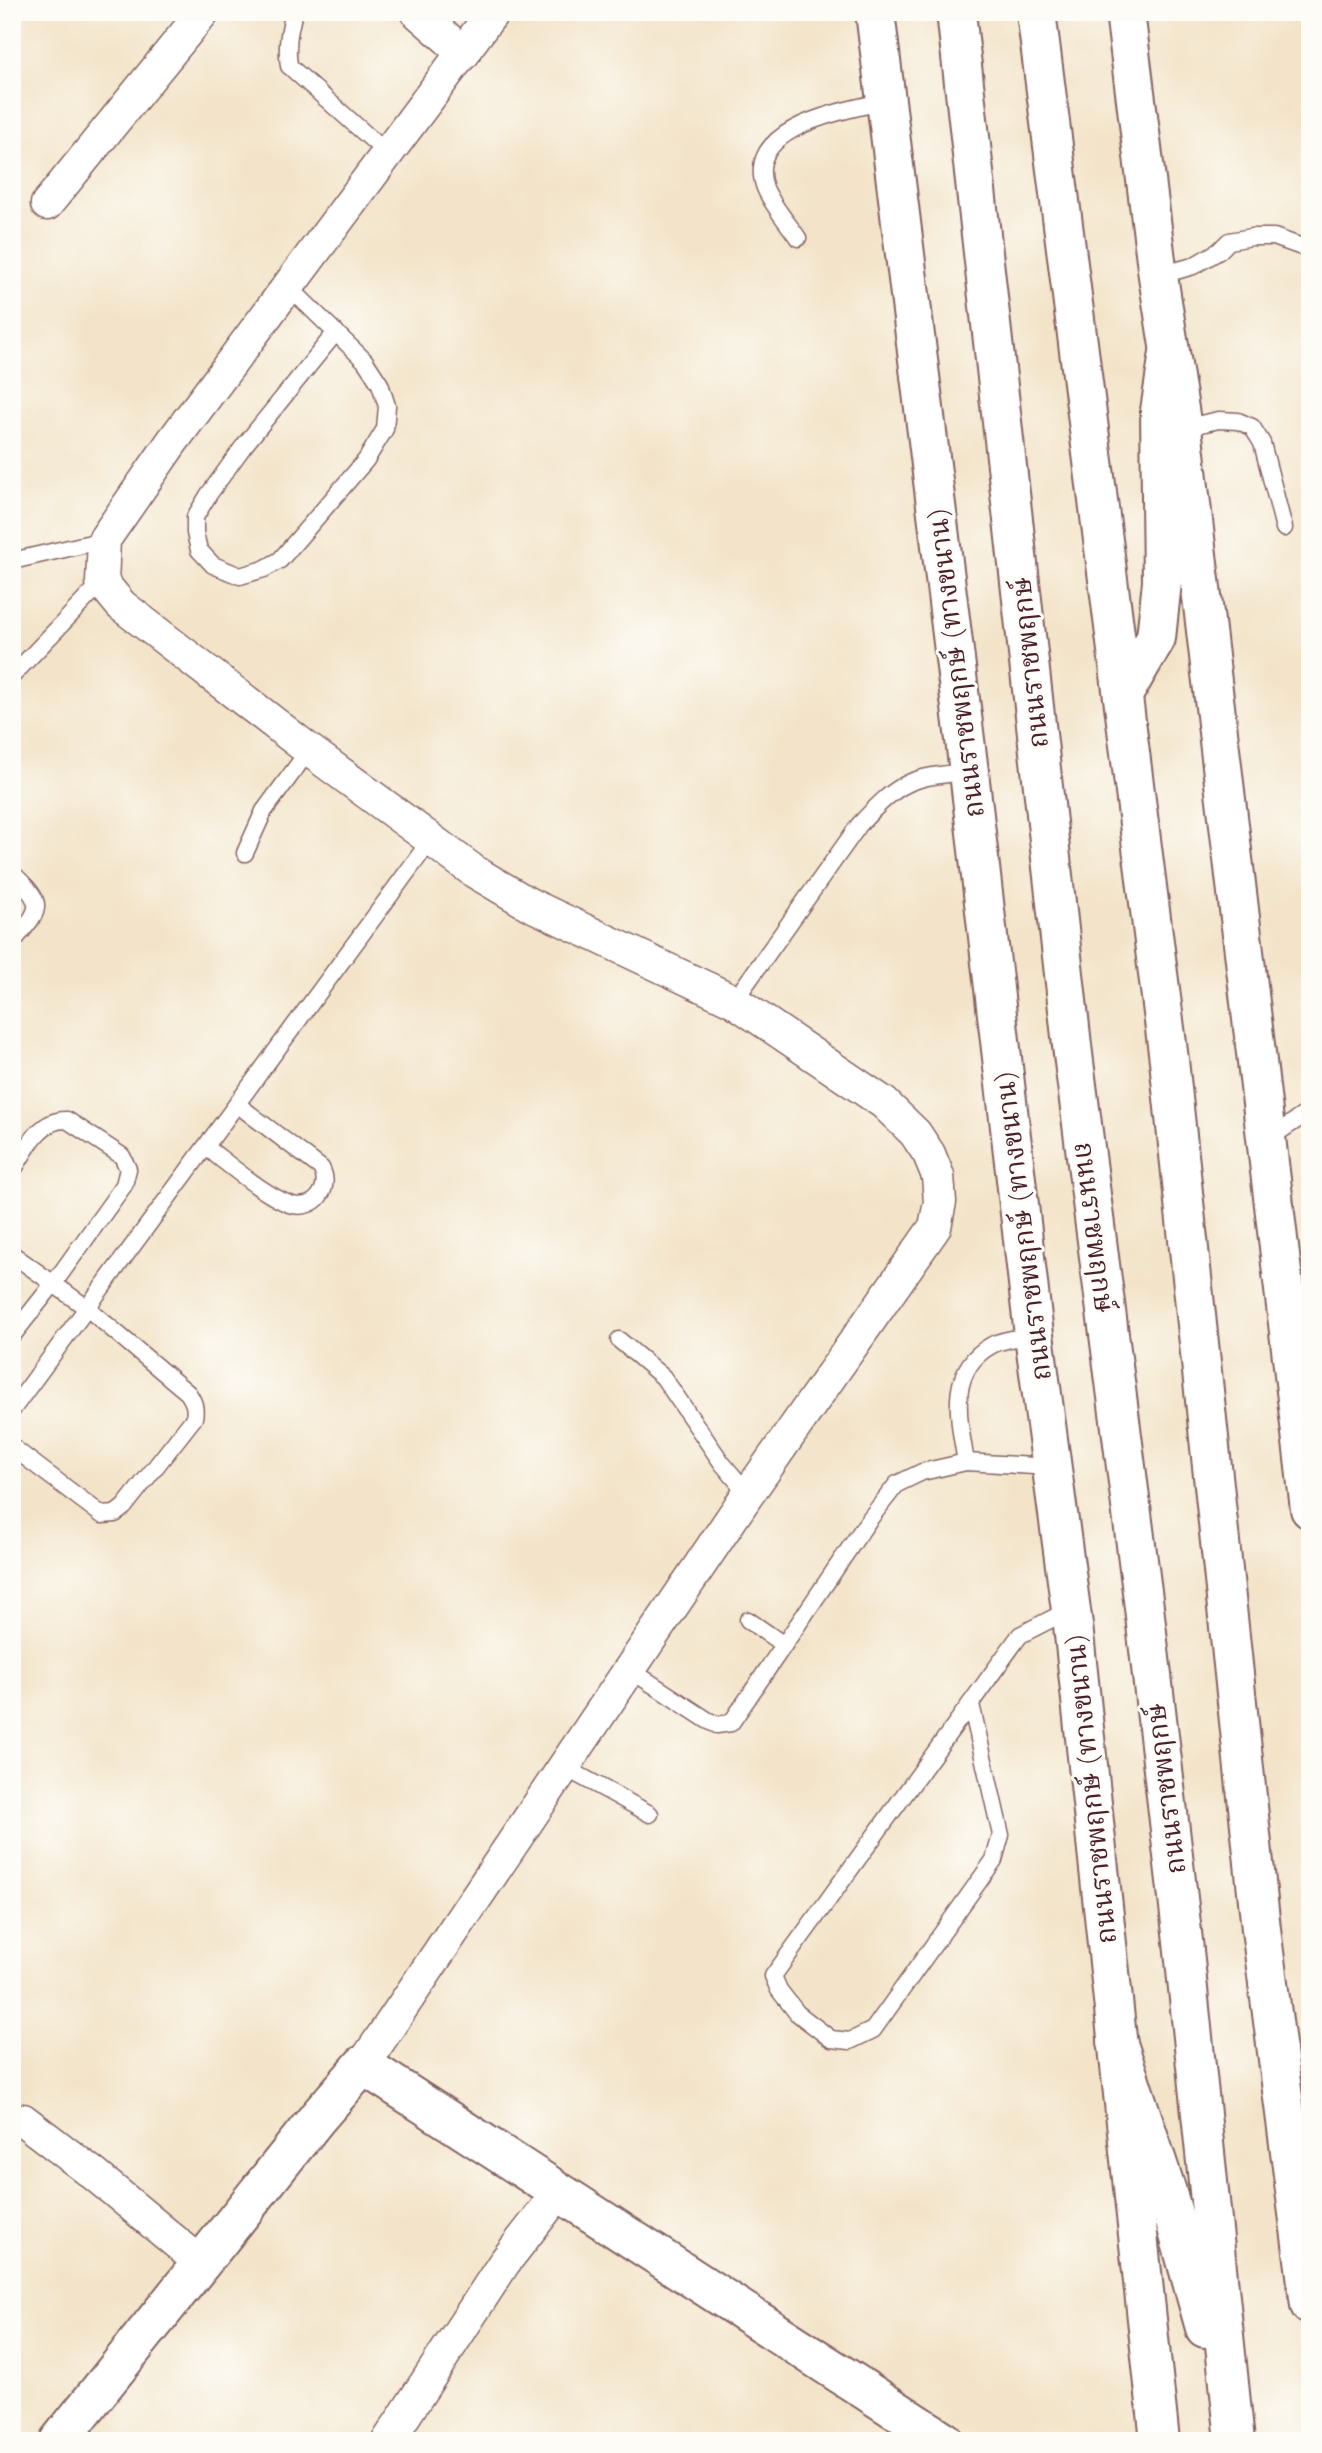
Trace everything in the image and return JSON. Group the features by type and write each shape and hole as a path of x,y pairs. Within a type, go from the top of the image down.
{"main road":[{"name":"ถนนราชพฤกษ์ (ทางขนาน)","path":"875,12 969,772 1034,1335 1071,1609 1160,2441"},
{"name":"ถนนราชพฤกษ์","path":"956,12 1073,1054 1144,1607 1181,1927 1235,2441"},
{"path":"1036,12 1170,1060 1261,1929 1310,2305"},
{"path":"1125,12 1168,354 1182,428 1310,1509"},
{"path":"1123,695 1156,638 1162,582 1160,411 1168,354"},
{"path":"1117,2041 1167,2192 1205,2328 1230,2403"},
{"path":"59,2441 318,2117 363,2065 944,2441"}],"street":[{"path":"47,204 203,12"},
{"path":"417,12 464,53"},
{"path":"363,2065 748,1494 935,1227 940,1202 938,1176 929,1154 915,1133 884,1102 734,1001 529,904 430,841 121,605 102,582 104,540 172,442 493,12"},
{"path":"23,2120 95,2175 201,2263"},
{"path":"388,2441 504,2263 560,2191"}],"lane":[{"path":"294,12 286,52 289,66 388,154"},
{"path":"798,238 765,187 763,170 767,150 788,132 807,121 886,101"},
{"path":"1158,276 1194,266 1219,251 1229,241 1273,237 1299,246"},
{"path":"289,287 336,332 365,361 380,384 387,406 385,429 366,460 280,560 264,569 240,576 213,565 199,550 195,517 243,447 336,332"},
{"path":"1182,428 1219,420 1238,421 1252,427 1262,443 1284,528"},
{"path":"12,561 104,540"},
{"path":"12,676 102,582"},
{"path":"245,853 264,811 309,750"},
{"path":"734,1001 859,825 883,799 905,783 929,775 969,772"},
{"path":"12,1409 430,841"},
{"path":"12,873 35,895 37,906 34,916 12,943"},
{"path":"206,1147 275,1197 294,1205 307,1205 319,1198 325,1187 326,1177 321,1168 238,1105"},
{"path":"1266,1140 1310,1111"},
{"path":"12,1172 39,1132 56,1120 67,1120 122,1156 128,1169 124,1185 54,1283 12,1336"},
{"path":"12,1254 87,1308 188,1393 194,1403 194,1418 124,1507 115,1514 102,1515 12,1447"},
{"path":"966,1462 958,1404 961,1377 976,1357 993,1344 1034,1335"},
{"path":"619,1340 663,1377 722,1463 748,1494"},
{"path":"629,1669 717,1725 731,1723 867,1521 897,1484 922,1472 966,1462 1051,1467"},
{"path":"971,1704 1001,1835 994,1860 873,2030 850,2041 831,2039 797,2013 779,1990 773,1976 1020,1635 1071,1609"},
{"path":"748,1620 784,1645"},
{"path":"564,1767 650,1814"}]}
